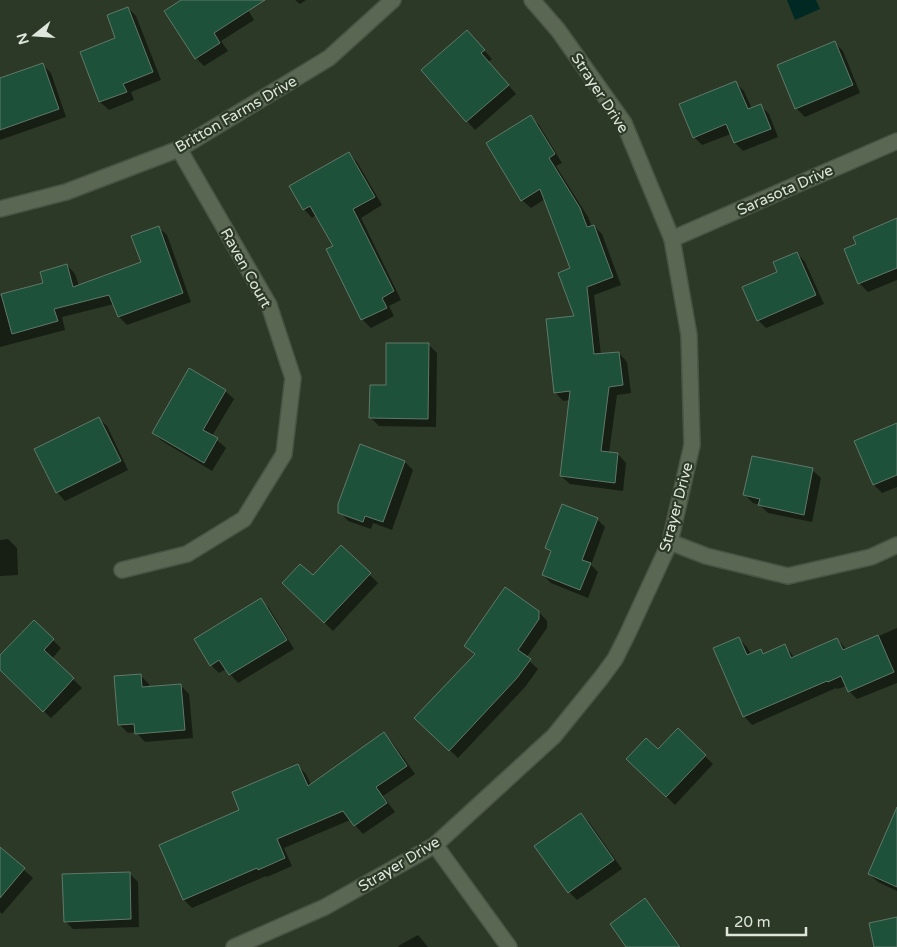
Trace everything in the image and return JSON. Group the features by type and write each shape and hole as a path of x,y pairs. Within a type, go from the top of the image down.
{"street":[{"name":"Britton Farms Drive","path":"0,209 66,192 178,149 329,58 393,0"},
{"name":"Strayer Drive","path":"234,947 325,908 435,845 554,736 602,678 615,659 670,542 692,445 689,335 672,240 624,123 558,30 532,0"},
{"name":"Sarasota Drive","path":"672,240 897,141"},
{"name":"Raven Court","path":"122,570 187,554 244,519 284,454 293,378 269,305 178,149"},
{"path":"670,542 706,556 788,576 870,557 897,546"},
{"path":"435,845 509,947"}],"water":[{"path":"787,0 816,0 820,9 795,20"}],"building":[{"path":"181,0 265,0 214,33 220,43 195,59 164,11"},
{"path":"128,7 153,72 123,84 127,92 99,102 80,52 115,38 107,15"},
{"path":"467,30 485,50 481,53 509,85 466,122 421,70"},
{"path":"835,41 853,85 795,109 777,65"},
{"path":"43,63 59,109 0,130 0,78"},
{"path":"736,81 748,109 761,104 771,129 734,143 726,124 693,138 679,104"},
{"path":"531,115 555,154 549,158 580,208 587,227 594,225 613,277 587,287 594,354 619,352 623,385 609,387 601,451 618,453 615,483 560,476 570,391 554,393 546,319 574,316 558,273 570,268 540,189 521,201 486,143"},
{"path":"349,152 375,197 353,209 394,291 382,298 387,308 361,320 326,249 333,246 310,206 303,210 289,186"},
{"path":"897,218 897,268 858,284 844,249 856,244 853,237"},
{"path":"159,226 183,293 118,317 109,295 54,309 58,321 12,334 1,294 43,283 40,272 67,264 73,287 141,262 131,236"},
{"path":"797,252 816,295 757,321 742,287 777,272 773,262"},
{"path":"386,343 429,343 428,419 369,418 370,385 386,385"},
{"path":"189,368 226,390 203,430 218,438 204,463 152,433"},
{"path":"99,417 121,461 56,493 34,449"},
{"path":"897,423 897,475 873,485 854,441"},
{"path":"360,444 405,461 383,522 365,516 363,522 338,513 338,504"},
{"path":"752,456 813,468 804,515 758,505 760,499 743,495"},
{"path":"562,504 598,518 582,560 591,563 580,590 542,575 551,551 545,548"},
{"path":"341,545 371,573 324,623 282,583 300,564 313,575"},
{"path":"505,587 539,611 539,619 518,650 531,659 517,678 449,751 414,718 475,654 464,646"},
{"path":"261,598 287,640 229,675 219,660 210,666 194,639"},
{"path":"34,620 54,639 44,650 74,678 43,712 0,670 0,655"},
{"path":"878,635 894,672 848,692 841,676 743,717 713,648 739,637 747,655 761,649 763,654 785,644 791,658 837,638 843,650"},
{"path":"141,674 142,687 181,684 185,730 135,734 134,724 118,725 114,676"},
{"path":"678,728 706,755 666,797 626,759 646,738 658,749"},
{"path":"384,732 407,766 376,787 387,803 354,826 343,811 277,839 285,858 183,900 159,845 239,810 232,792 298,764 308,786"},
{"path":"897,807 897,887 868,874"},
{"path":"581,813 614,860 568,893 534,846"},
{"path":"0,847 25,868 0,898"},
{"path":"130,872 131,919 64,922 62,874"},
{"path":"645,898 680,947 626,947 610,924"},
{"path":"897,917 897,947 874,947 869,923"}]}
